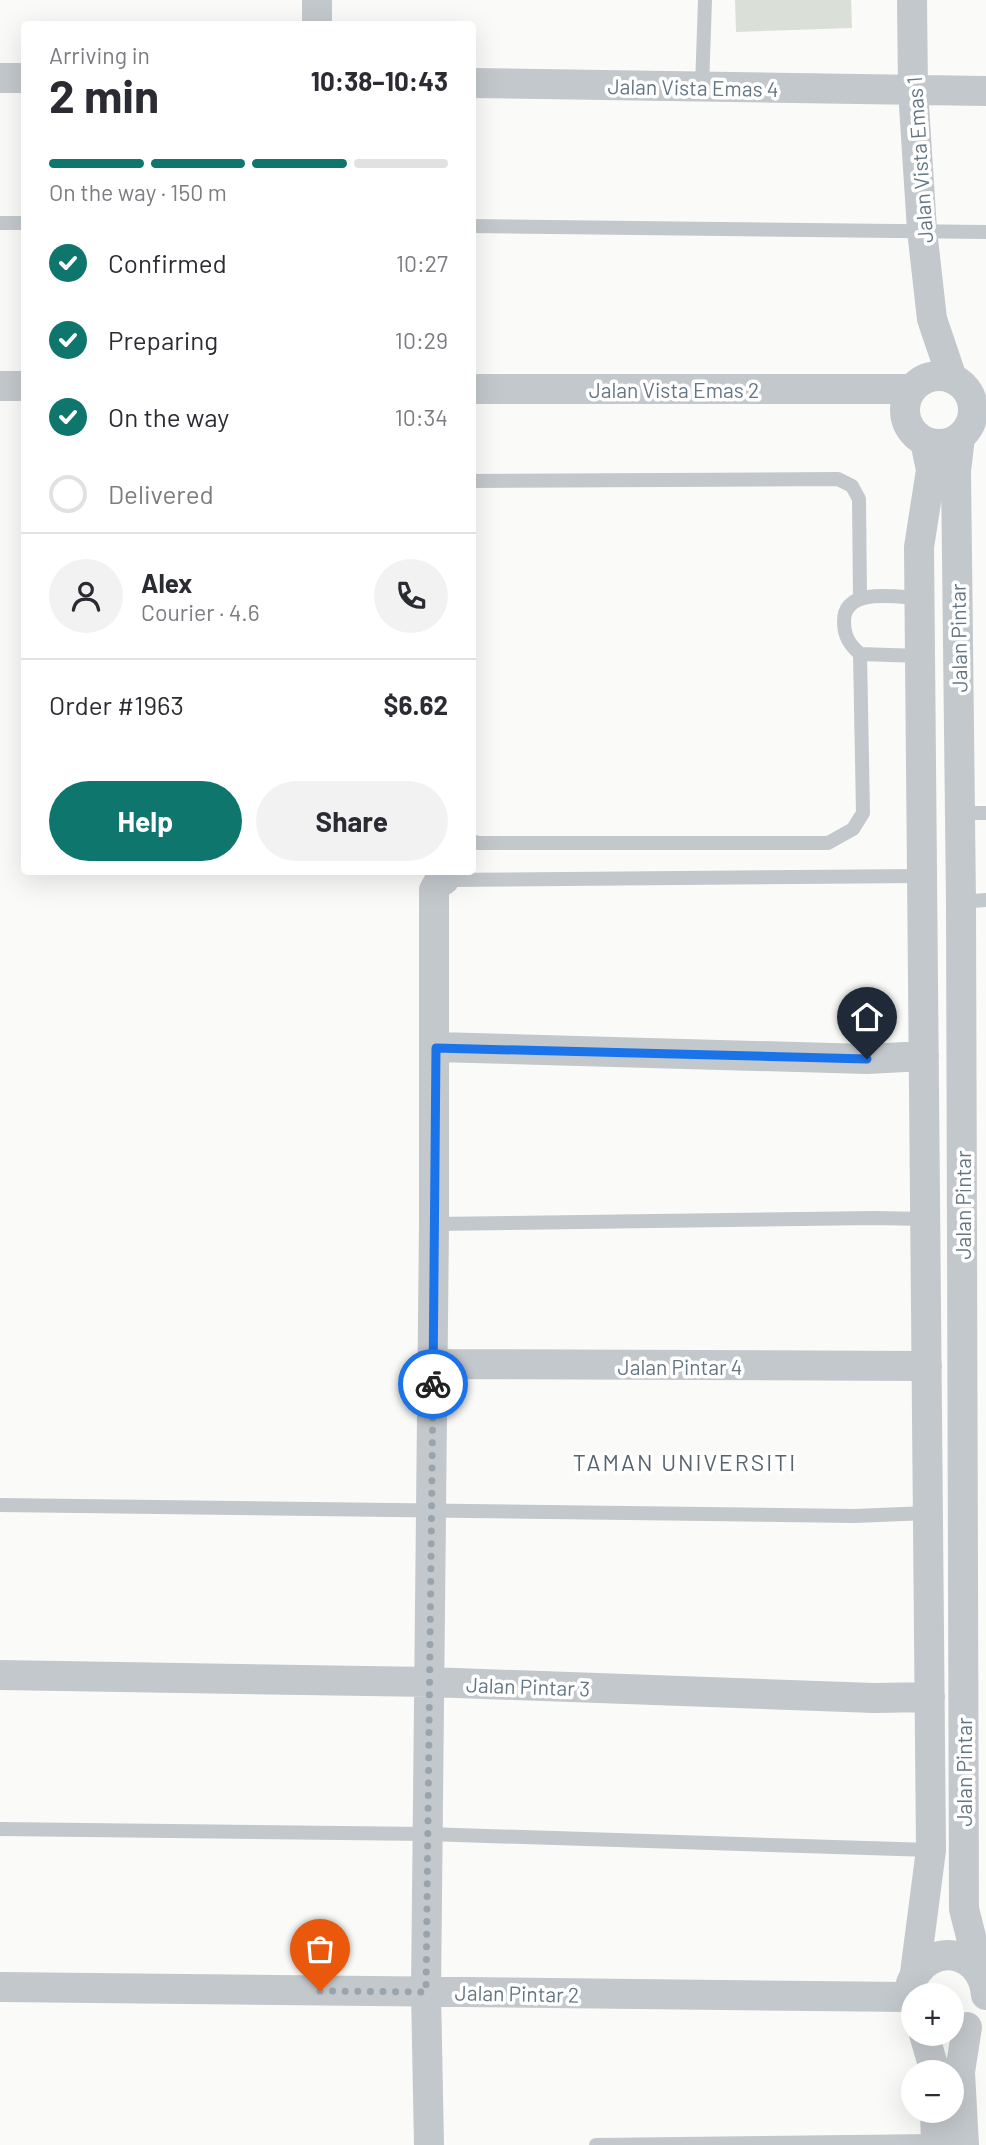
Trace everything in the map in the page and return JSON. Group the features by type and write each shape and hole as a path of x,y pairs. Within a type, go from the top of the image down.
{"street":[{"path":"317,0 317,21"},
{"name":"Jalan Vista Emas 1","path":"912,0 913,90 922,230 932,319 912,395"},
{"path":"0,78 21,78"},
{"name":"Jalan Vista Emas 4","path":"476,83 986,90"},
{"name":"Jalan Vista Emas 1","path":"932,319 968,386"},
{"path":"937,375 968,386 973,405 972,426 953,442 939,444 928,456 908,426 912,395 937,375"},
{"path":"0,386 21,386"},
{"name":"Jalan Vista Emas 2","path":"476,389 876,389 912,395"},
{"name":"Jalan Pintar","path":"945,2144 978,2003 964,1909 974,901 973,813 956,471 972,426"},
{"name":"Jalan Pintar","path":"913,1983 931,1850 919,547 928,456"},
{"path":"923,918 934,887 933,830 937,820 945,814 973,813"},
{"path":"429,2145 426,1992 436,1048 434,890 444,880"},
{"path":"436,1048 867,1059 924,1056"},
{"name":"Jalan Pintar 4","path":"433,1364 927,1366"},
{"name":"Jalan Pintar 3","path":"0,1675 430,1682 874,1698 930,1697"},
{"path":"916,1983 924,1964 934,1957 960,1957 971,1963 978,2003"},
{"name":"Jalan Pintar 2","path":"0,1987 901,1994"},
{"path":"939,2123 945,2144"}],"lane":[{"path":"702,87 705,0"},
{"path":"0,223 21,223"},
{"path":"476,226 986,232"},
{"path":"476,481 838,480 852,486 859,499 860,597"},
{"path":"920,598 860,597 850,602 844,611 844,632 850,646 860,654 920,656"},
{"path":"476,842 828,843 853,829 863,814 860,654"},
{"path":"444,880 922,876"},
{"path":"434,1224 925,1219"},
{"path":"0,1505 854,1516 928,1513"},
{"path":"0,1829 427,1834 931,1850"},
{"path":"596,2145 945,2144"}],"shaded area":[{"path":"735,0 851,0 852,28 736,32"}],"way so far":[{"path":"320,1991 426,1992 433,1384"}],"district":[{"name":"TAMAN UNIVERSITI","path":"685,1462"}],"route":[{"path":"433,1384 436,1048 867,1059"}]}
